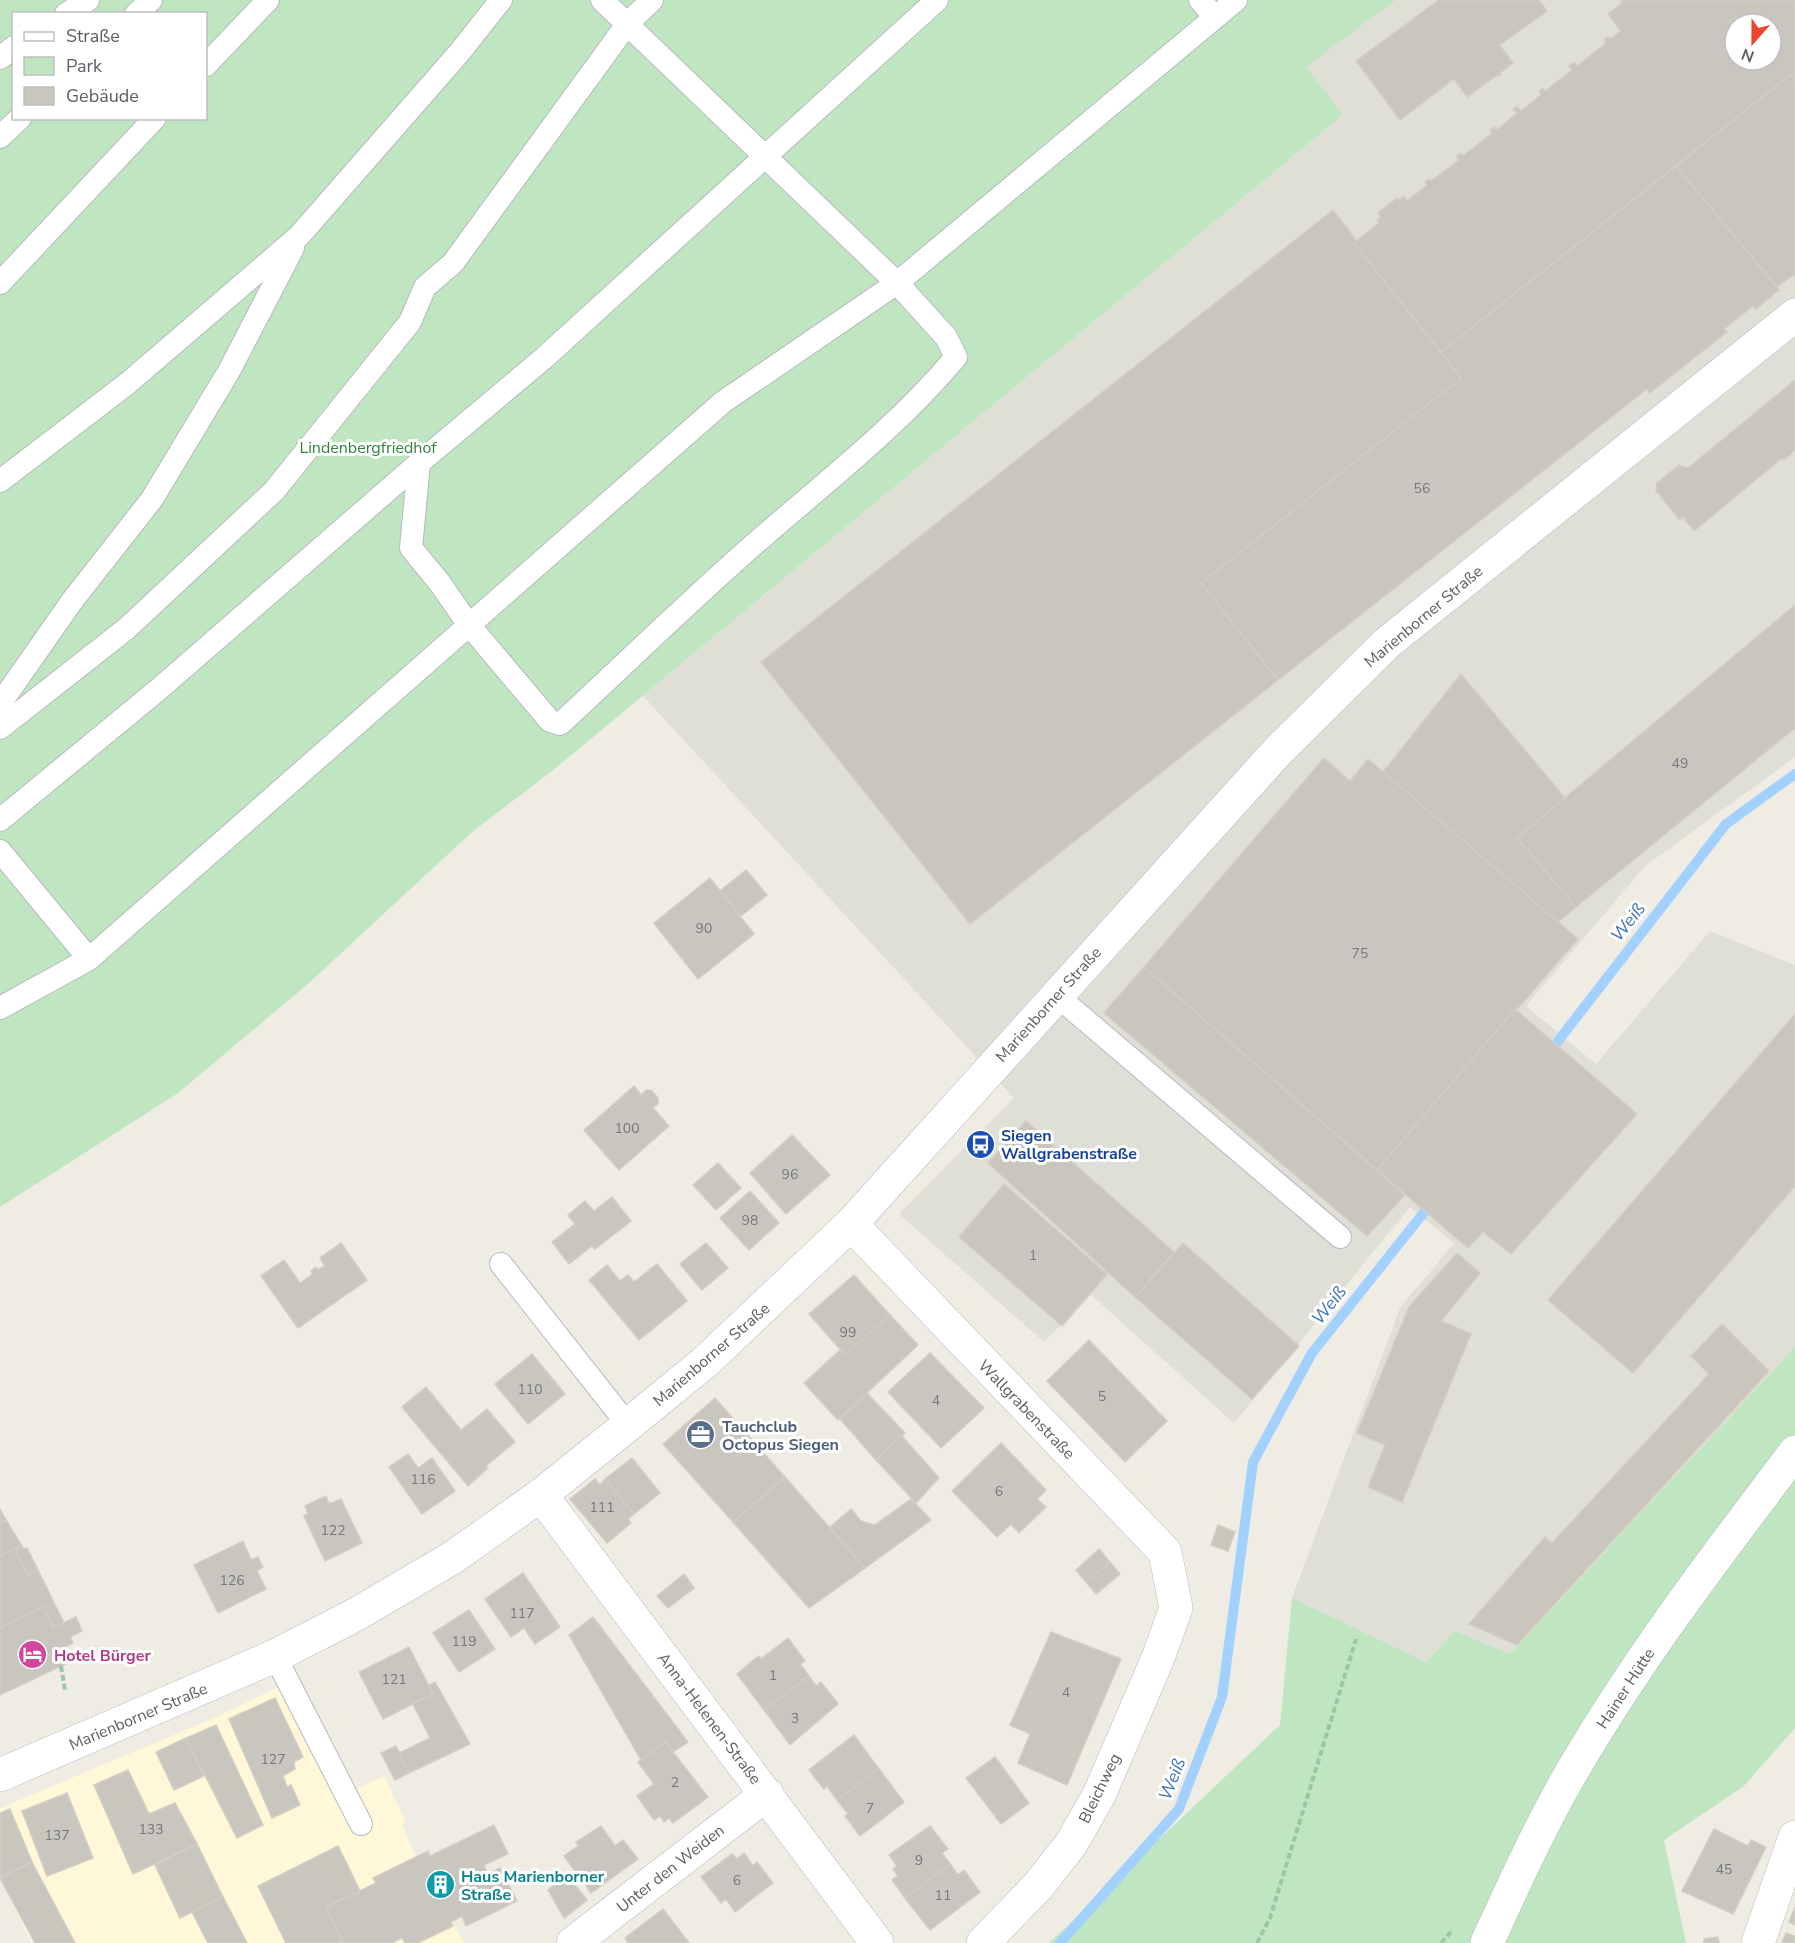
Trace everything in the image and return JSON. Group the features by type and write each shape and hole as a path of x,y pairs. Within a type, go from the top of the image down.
{"street":[{"name":"Marienborner Straße","path":"0,1775 275,1656 356,1615 452,1558 541,1495 628,1425 705,1362 851,1224 1276,752 1387,643 1795,315"},
{"name":"Wallgrabenstraße","path":"851,1224 1165,1552 1176,1608"},
{"name":"Hainer Hütte","path":"1487,1943 1516,1880 1573,1769 1641,1661 1795,1452"},
{"name":"Anna-Helenen-Straße","path":"541,1495 877,1943"},
{"name":"Bleichweg","path":"983,1943 1038,1886 1071,1844 1099,1795 1158,1658 1176,1608"},
{"name":"Unter den Weiden","path":"573,1943 767,1794"},
{"path":"1758,1943 1795,1837"}],"lane":[{"path":"69,12 88,0"},
{"path":"138,12 151,0"},
{"path":"207,64 268,0"},
{"path":"0,481 128,383 299,236 459,53 501,0"},
{"path":"419,463 411,548 439,582 469,625 550,721 560,724 749,549 876,441 933,385 956,357 945,337 897,283 602,0"},
{"path":"0,728 126,629 274,491 410,322 425,287 453,263 628,23 652,0"},
{"path":"0,820 159,689 419,463 544,358 937,0"},
{"path":"1200,0 1215,17"},
{"path":"0,1008 88,959 723,402 897,283 1236,0"},
{"path":"0,58 12,49"},
{"path":"0,136 18,120"},
{"path":"0,283 152,120"},
{"path":"0,704 72,601 152,499 229,371 299,236"},
{"path":"0,851 88,959"},
{"path":"1056,995 1340,1236"},
{"path":"501,1264 628,1425"},
{"path":"275,1656 361,1824"}],"path":[{"path":"1257,1943 1270,1918 1356,1639"},
{"path":"61,1666 65,1690"}],"shaded area":[{"path":"1396,0 1795,0 1795,757 1645,866 1526,1006 1596,1064 1710,931 1795,965 1795,1347 1510,1654 1455,1631 1426,1662 1292,1598 1400,1308 1454,1243 1410,1207 1234,1423 1091,1295 1044,1342 899,1214 1014,1098 643,696 1342,116 1306,67"},
{"path":"293,1680 346,1794 384,1776 406,1822 402,1824 411,1847 465,1943 32,1943 0,1878 0,1808 214,1718"}],"green space":[{"name":"Lindenbergfriedhof","path":"0,0 1396,0 1306,67 1343,115 552,771 472,832 309,983 178,1093 0,1207"},
{"path":"1795,1347 1795,1728 1744,1786 1664,1840 1686,1943 1049,1943 1280,1725 1292,1598 1426,1662 1455,1631 1510,1654"}],"building":[{"path":"1439,0 1539,0 1547,11 1500,45 1513,63 1500,73 1501,76 1497,75 1467,97 1454,79 1400,120 1356,61"},
{"path":"1620,0 1795,0 1795,81 1790,75 1441,352 1354,243 1379,223 1377,220 1381,217 1378,213 1397,198 1399,200 1404,196 1407,201 1427,185 1425,182 1429,179 1431,181 1459,160 1456,157 1461,153 1463,156 1492,133 1490,130 1495,127 1497,130 1517,113 1513,109 1517,106 1521,111 1541,95 1539,91 1543,88 1545,91 1572,70 1569,66 1574,62 1577,66 1606,43 1604,40 1608,37 1610,39 1621,31 1608,14 1622,3"},
{"path":"1790,75 1795,81 1795,276 1793,275 1777,287 1676,166"},
{"path":"1676,166 1779,290 1756,309 1753,306 1724,329 1727,332 1650,393 1647,389 1278,680 1201,583 1461,378 1440,353"},
{"path":"1333,210 1357,241 1354,243 1461,378 1201,583 1278,680 970,924 761,662"},
{"path":"1795,380 1795,450 1784,460 1782,458 1694,531 1683,517 1680,520 1656,491 1657,483 1679,465 1688,468"},
{"path":"1795,605 1795,728 1576,907 1517,838"},
{"path":"1461,674 1565,798 1517,838 1576,907 1558,922 1383,772"},
{"path":"1324,758 1350,781 1368,759 1578,939 1377,1170 1144,967"},
{"path":"746,870 767,895 741,916 720,891"},
{"path":"710,878 754,934 698,979 654,923"},
{"path":"1144,967 1405,1195 1367,1236 1104,1013"},
{"path":"1515,1009 1637,1114 1511,1254 1483,1232 1468,1248 1377,1170"},
{"path":"1795,1014 1795,1186 1633,1373 1548,1300"},
{"path":"634,1086 641,1095 646,1090 652,1091 658,1098 658,1104 653,1108 669,1126 619,1170 584,1130"},
{"path":"1026,1121 1174,1252 1135,1297 988,1163"},
{"path":"792,1135 830,1175 786,1214 750,1173"},
{"path":"718,1163 741,1188 716,1210 693,1185"},
{"path":"1004,1184 1107,1274 1062,1326 959,1237"},
{"path":"750,1191 779,1223 749,1250 720,1218"},
{"path":"612,1197 631,1221 595,1249 592,1246 569,1264 552,1242 575,1224 568,1215 585,1201 594,1211"},
{"path":"341,1243 367,1280 298,1328 261,1276 284,1260 300,1283 313,1274 311,1271 316,1267 318,1270 325,1266 320,1258"},
{"path":"706,1243 728,1268 702,1290 680,1264"},
{"path":"1183,1243 1299,1346 1252,1399 1135,1297"},
{"path":"1457,1253 1480,1273 1441,1321 1471,1334 1402,1502 1368,1487 1385,1445 1357,1433 1409,1307"},
{"path":"657,1264 687,1301 639,1340 589,1280 607,1265 620,1281 628,1275 634,1282"},
{"path":"854,1275 890,1315 845,1355 809,1314"},
{"path":"890,1315 918,1345 838,1420 804,1383 840,1350 845,1355"},
{"path":"1722,1324 1769,1371 1517,1645 1469,1624 1545,1537 1552,1543 1709,1374 1691,1356"},
{"path":"1089,1340 1167,1421 1125,1462 1047,1381"},
{"path":"930,1353 984,1408 941,1448 888,1392"},
{"path":"532,1354 565,1394 528,1424 495,1384"},
{"path":"426,1387 461,1430 487,1409 515,1442 486,1466 488,1468 468,1486 402,1407"},
{"path":"867,1393 905,1433 876,1460 840,1419"},
{"path":"715,1398 785,1477 733,1522 663,1444"},
{"path":"901,1435 939,1478 916,1503 876,1460"},
{"path":"1001,1443 1046,1490 1037,1499 1046,1507 1019,1533 1011,1524 997,1537 952,1491"},
{"path":"408,1454 418,1468 432,1458 455,1491 422,1514 389,1467"},
{"path":"632,1458 660,1493 634,1514 605,1479"},
{"path":"785,1477 865,1568 809,1608 733,1522"},
{"path":"595,1479 600,1485 605,1479 634,1514 628,1519 631,1523 607,1543 570,1499"},
{"path":"326,1496 329,1504 341,1499 362,1543 325,1561 304,1516 308,1514 305,1506"},
{"path":"911,1499 931,1520 865,1568 830,1527 851,1509 861,1521 875,1525"},
{"path":"0,1509 6,1520 0,1523"},
{"path":"6,1520 22,1546 0,1556 0,1523"},
{"path":"1218,1525 1235,1532 1228,1551 1211,1545"},
{"path":"243,1541 251,1560 258,1557 263,1567 257,1571 266,1589 218,1613 194,1565"},
{"path":"22,1546 23,1549 27,1548 38,1570 28,1575 15,1549"},
{"path":"15,1549 28,1575 38,1570 64,1623 53,1628 44,1607 0,1628 0,1556"},
{"path":"1099,1549 1110,1562 1086,1582 1076,1570"},
{"path":"1110,1562 1120,1574 1096,1594 1086,1582"},
{"path":"523,1573 560,1627 535,1644 524,1628 511,1637 485,1599"},
{"path":"684,1574 694,1588 668,1608 657,1596"},
{"name":"Hotel Bürger","path":"44,1607 53,1628 76,1617 82,1631 70,1637 73,1643 63,1648 70,1662 0,1695 0,1628"},
{"path":"469,1610 495,1649 459,1672 433,1633"},
{"path":"593,1617 688,1742 673,1752 665,1742 641,1760 569,1635"},
{"path":"1051,1632 1121,1659 1067,1785 1018,1763 1030,1734 1010,1725"},
{"path":"788,1638 805,1661 800,1664 809,1676 764,1710 737,1674 759,1656 761,1659"},
{"path":"409,1647 433,1694 383,1719 359,1672"},
{"path":"809,1676 816,1686 821,1682 838,1704 790,1745 764,1710"},
{"path":"435,1682 470,1744 409,1773 399,1753 430,1738 413,1704 433,1694 429,1685"},
{"path":"275,1698 303,1757 294,1762 295,1769 283,1776 287,1787 291,1785 300,1805 272,1818 229,1719"},
{"path":"216,1725 263,1825 237,1838 186,1738"},
{"path":"854,1735 879,1769 837,1800 827,1786 824,1789 809,1770"},
{"path":"186,1738 204,1776 174,1790 156,1752"},
{"path":"665,1742 708,1797 673,1823 669,1818 664,1822 660,1816 654,1820 637,1796 654,1784 638,1762"},
{"path":"396,1746 409,1773 395,1780 381,1753"},
{"path":"995,1757 1029,1803 1001,1824 966,1778"},
{"path":"879,1769 904,1802 860,1836 845,1816 848,1814 837,1800"},
{"path":"128,1770 149,1814 175,1803 197,1844 133,1874 94,1785"},
{"path":"67,1793 93,1858 47,1876 22,1811"},
{"path":"10,1809 32,1862 0,1878 0,1813"},
{"name":"Haus Marienborner Straße","path":"494,1825 508,1854 484,1865 488,1874 500,1868 517,1901 466,1926 462,1916 451,1922 453,1926 418,1943 405,1943 402,1938 392,1943 343,1943 326,1907 376,1883 373,1878 428,1851 430,1856"},
{"path":"601,1826 615,1846 623,1840 638,1859 591,1893 564,1856 578,1846 576,1842"},
{"path":"930,1826 948,1849 942,1853 950,1864 905,1898 892,1880 898,1876 893,1869 897,1866 889,1855"},
{"path":"1714,1829 1748,1846 1751,1840 1766,1847 1733,1914 1682,1891"},
{"path":"197,1844 223,1897 180,1918 155,1865"},
{"path":"338,1846 360,1891 326,1907 343,1943 286,1943 258,1886"},
{"path":"744,1853 753,1866 757,1862 773,1883 735,1912 726,1899 721,1903 701,1877 732,1854 737,1859"},
{"path":"32,1862 75,1943 35,1943 0,1878"},
{"path":"950,1864 958,1875 964,1870 980,1892 930,1930 905,1898"},
{"path":"567,1875 587,1900 564,1918 548,1890"},
{"path":"223,1897 247,1943 208,1943 192,1912"},
{"path":"1795,1907 1795,1925 1789,1922"},
{"path":"663,1909 689,1943 628,1943 625,1938"},
{"path":"1786,1933 1795,1936 1795,1943 1782,1943"},
{"path":"1718,1937 1719,1943 1704,1943 1704,1939"}],"waterway":[{"name":"Weiß","path":"1548,1054 1726,824 1795,774"},
{"name":"Weiß","path":"1060,1943 1179,1809 1222,1697 1253,1462 1312,1353 1433,1201"}],"place":[{"name":"Siegen Wallgrabenstraße","path":"980,1144"},
{"name":"Tauchclub Octopus Siegen","path":"701,1435"},
{"name":"Hotel Bürger","path":"33,1655"},
{"name":"Haus Marienborner Straße","path":"440,1885"}]}
